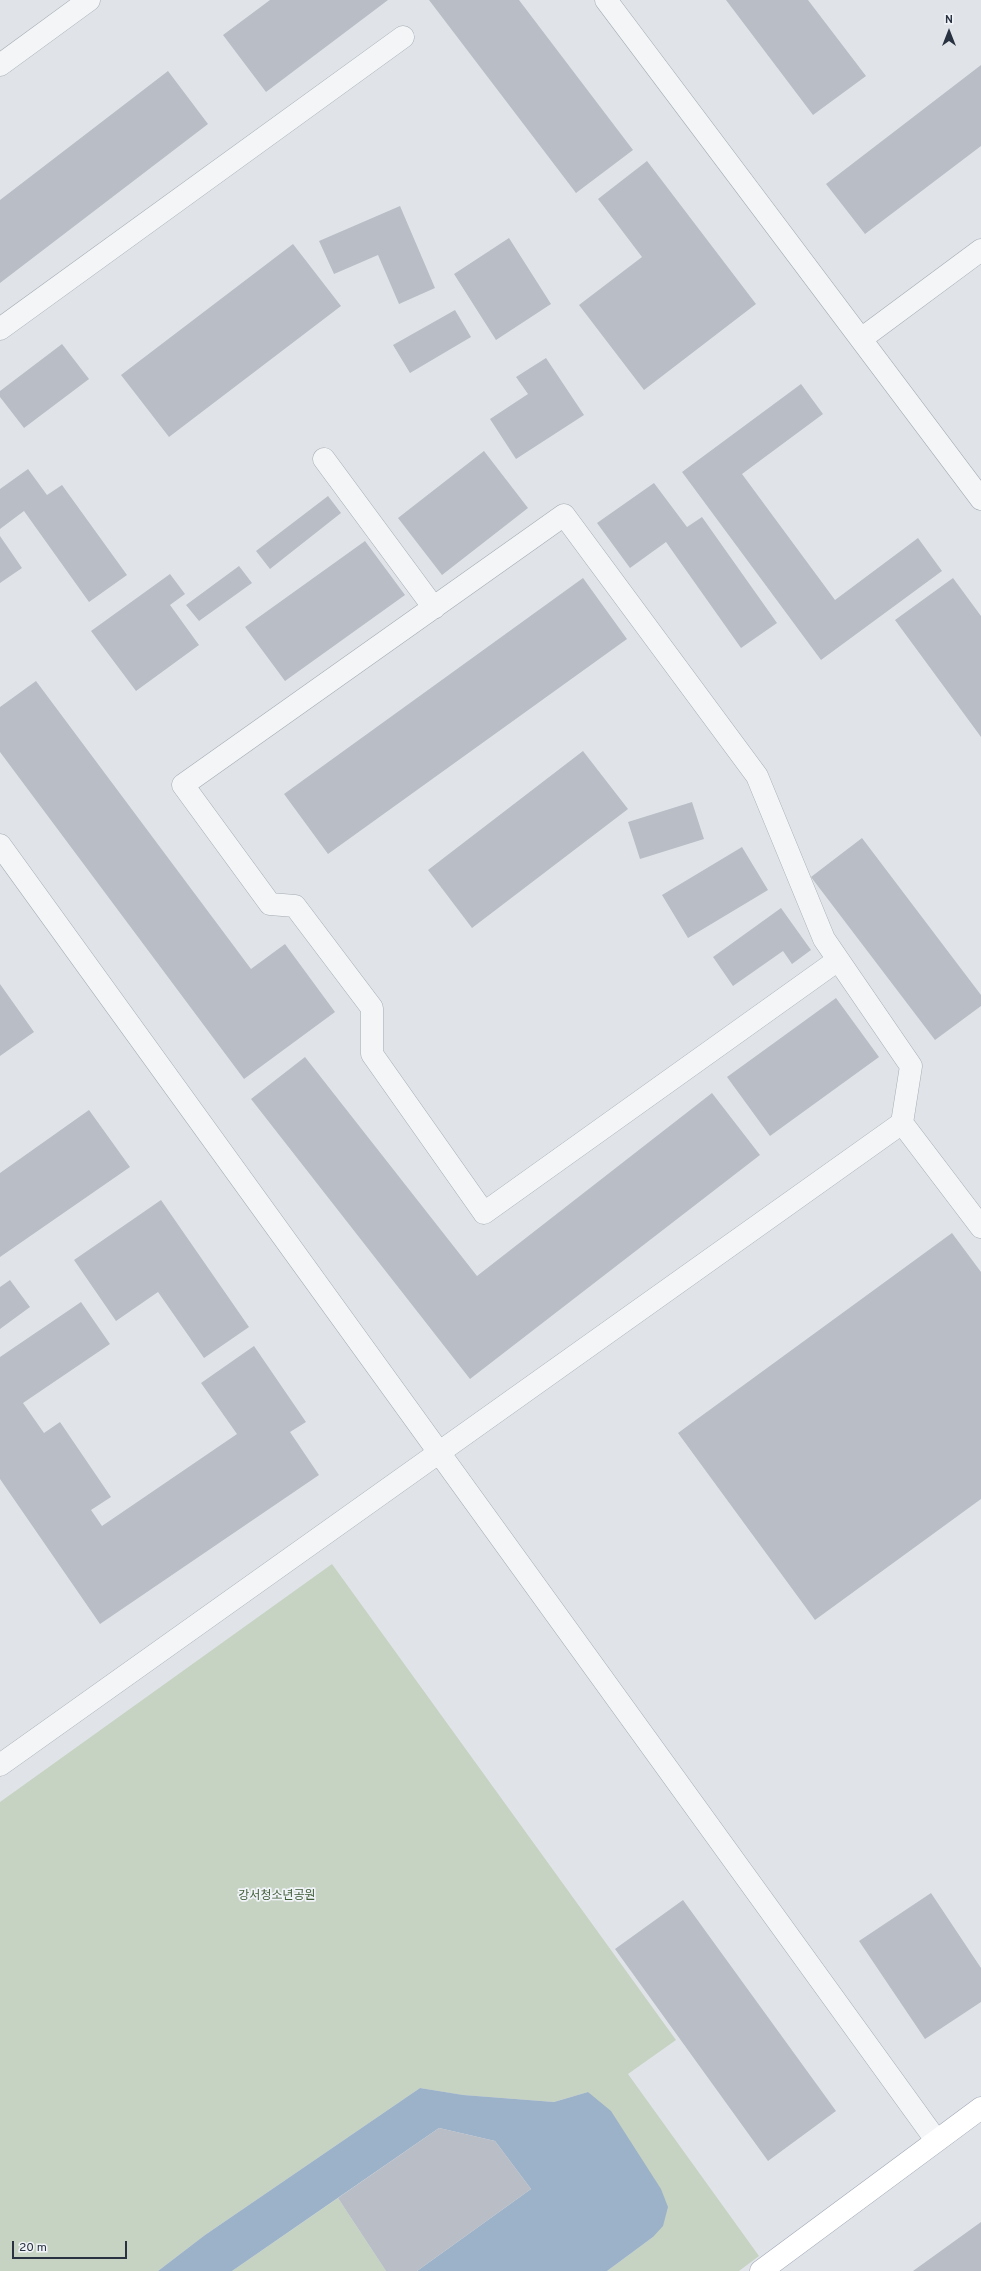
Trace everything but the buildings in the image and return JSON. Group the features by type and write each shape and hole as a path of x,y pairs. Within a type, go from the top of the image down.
{"main road":[{"path":"761,2271 981,2108"}],"street":[{"path":"0,65 89,0"},
{"path":"606,0 981,499"},
{"path":"0,329 403,37"},
{"path":"861,339 981,250"},
{"path":"324,459 434,608"},
{"path":"0,1765 440,1454 902,1123 911,1066 824,939 757,776 564,515 182,785 270,904 295,906 372,1008 372,1054 484,1213 838,960"},
{"path":"0,845 936,2140"},
{"path":"902,1123 981,1227"}],"green space":[{"name":"강서청소년공원","path":"332,1564 676,2040 628,2074 759,2256 739,2271 607,2271 653,2237 588,2092 554,2102 462,2095 420,2088 205,2235 158,2271 0,2271 0,1802"},
{"path":"338,2198 386,2271 232,2271"}],"water":[{"path":"420,2088 463,2095 554,2102 588,2092 611,2111 661,2189 668,2207 663,2226 653,2237 607,2271 417,2271 531,2189 495,2141 439,2128 232,2271 158,2271 205,2235"}]}
